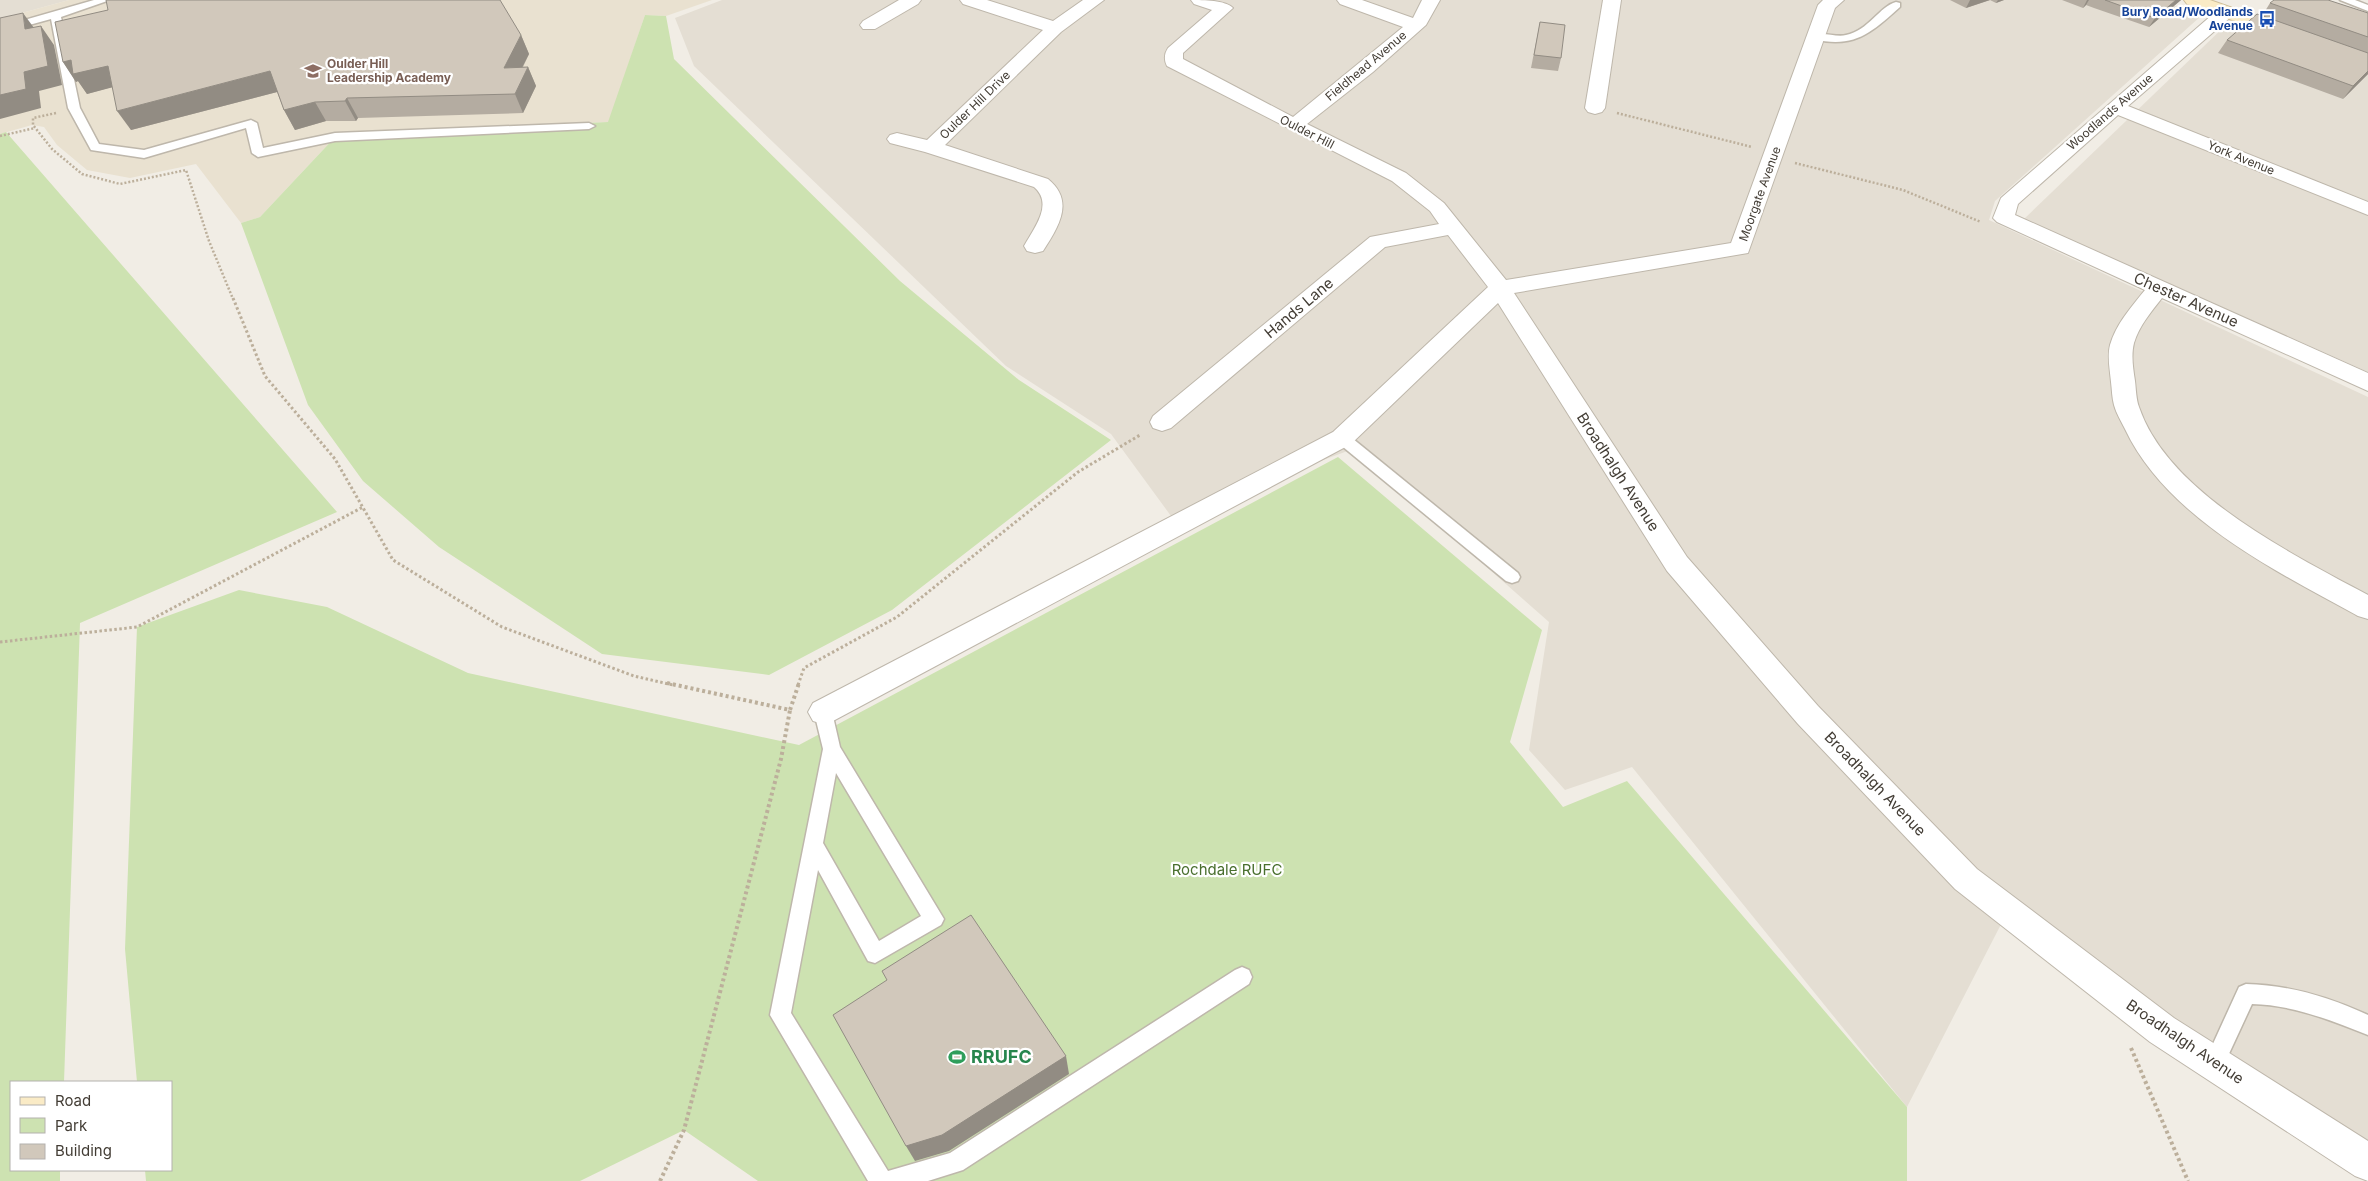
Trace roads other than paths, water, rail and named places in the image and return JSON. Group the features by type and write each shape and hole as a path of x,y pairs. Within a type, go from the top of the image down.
{"main road":[{"path":"2193,0 2306,40"}],"street":[{"path":"869,25 912,0"},
{"path":"969,0 1055,28"},
{"name":"Oulder Hill Drive","path":"1035,246 1053,211 1054,205 1050,190 1041,182 931,147 1055,28 1094,0"},
{"name":"Oulder Hill","path":"1200,0 1224,8 1174,52 1174,62 1398,178 1437,207 1500,288"},
{"path":"1346,0 1415,25"},
{"name":"Fieldhead Avenue","path":"1294,125 1366,68 1415,25 1431,0"},
{"path":"1595,108 1612,0"},
{"name":"Moorgate Avenue","path":"1500,288 1740,248 1827,5 1835,0"},
{"name":"Woodlands Avenue","path":"2004,218 2008,202 2226,12"},
{"name":"York Avenue","path":"2115,107 2368,209"},
{"path":"896,139 931,147"},
{"name":"Chester Avenue","path":"2004,218 2368,383"},
{"name":"Hands Lane","path":"1162,422 1378,242 1452,228"},
{"path":"823,712 1342,438 1500,288"},
{"name":"Broadhalgh Avenue","path":"1500,288 1677,564 1808,715 1966,879 2162,1030 2368,1162"},
{"path":"2159,288 2135,319 2122,345 2120,384 2132,425 2164,471 2208,510 2273,556 2368,608"}],"lane":[{"path":"0,30 106,0"},
{"path":"2345,0 2368,8"},
{"path":"1817,37 1838,40 1852,37 1866,29 1896,5"},
{"path":"55,14 74,108 95,147 144,154 250,123 258,153 335,137 589,126"},
{"path":"1342,438 1512,577"},
{"path":"813,843 875,954 934,920 832,749 823,712"},
{"path":"832,749 780,1015 881,1181"},
{"path":"891,1181 955,1162 1242,977"},
{"path":"2214,1064 2246,994 2268,994 2287,998 2342,1013 2368,1025"}],"place":[{"name":"Bury Road/Woodlands Avenue","path":"2267,19"},
{"name":"Oulder Hill Leadership Academy","path":"313,71"},
{"name":"RRUFC","path":"957,1057"}],"park label":[{"name":"Rochdale RUFC","path":"1227,870"}]}
